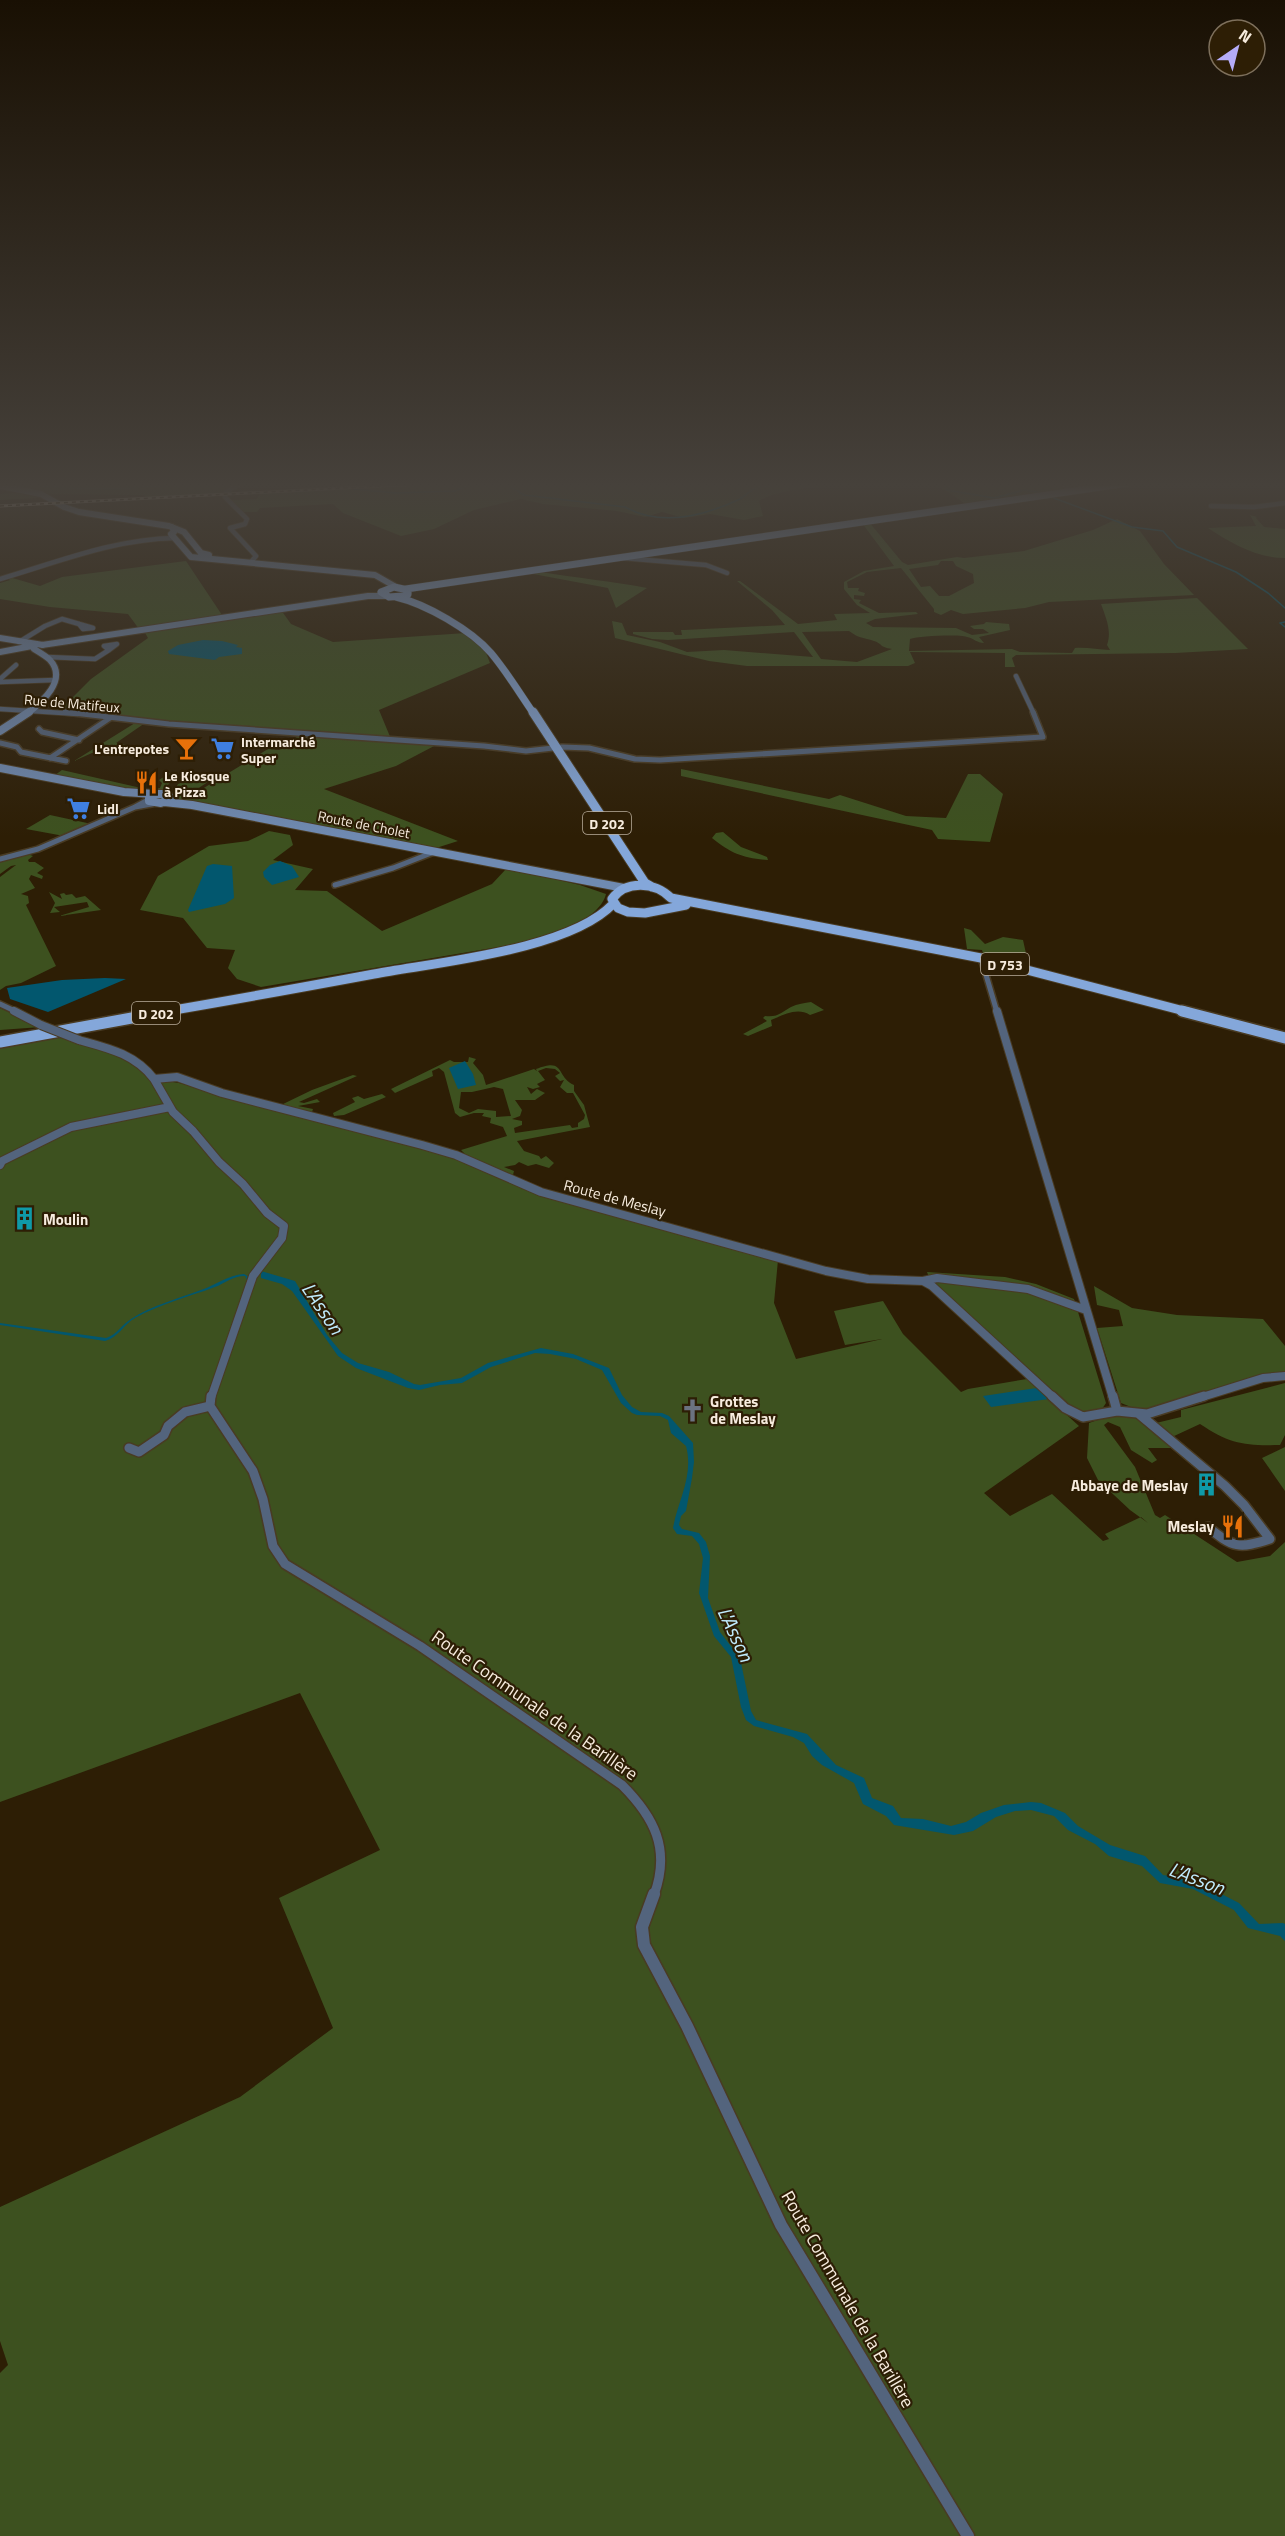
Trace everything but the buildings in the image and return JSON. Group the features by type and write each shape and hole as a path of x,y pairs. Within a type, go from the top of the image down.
{"main road":[{"path":"19,645 39,648 57,643 339,600"},
{"name":"D 202","path":"418,600 482,644 539,723 645,883 652,887"},
{"path":"0,652 22,646 22,644 2,640"},
{"path":"0,731 34,710 49,695 55,680 55,670 39,648"},
{"path":"0,768 164,801 167,794 150,798"},
{"name":"Route de Cholet","path":"164,801 570,879"},
{"path":"635,886 638,872"},
{"path":"570,879 624,888 652,887 665,891 669,902 654,912 629,912 596,887 570,879"},
{"path":"613,900 624,888"},
{"name":"D 202","path":"586,924 608,911 613,900"},
{"name":"D 753","path":"669,902 720,908 981,958 1285,1038"},
{"name":"D 202","path":"0,1042 522,947 545,941 586,924 629,912"}],"street":[{"path":"19,645 45,626 62,619 79,624"},
{"path":"39,648 95,659 109,650"},
{"path":"0,680 6,674"},
{"name":"Rue de Matifeux","path":"0,709 414,743 484,746 519,751 589,748 635,759 654,760 1043,737 1023,687 1016,676"},
{"path":"0,680 55,680"},
{"path":"50,758 110,718"},
{"path":"39,729 42,732 79,740"},
{"path":"0,743 16,747 21,752 66,761"},
{"path":"0,858 38,849 135,807 150,798"},
{"path":"135,807 164,801"},
{"path":"415,860 416,848"},
{"path":"335,885 434,852"},
{"path":"981,958 1117,1411"},
{"path":"0,1004 41,1025 129,1056 142,1063 170,1107 213,1157 243,1184 267,1213 284,1226 282,1238 254,1276 211,1396 210,1406 184,1412 168,1426 164,1435 144,1450 140,1452 129,1448"},
{"name":"Route de Meslay","path":"154,1079 177,1077 222,1093 422,1145 456,1155 541,1191 826,1271 868,1279 923,1281 937,1278 1028,1289 1086,1310"},
{"path":"0,1165 2,1161 71,1127 170,1107"},
{"path":"923,1281 932,1286 1072,1412 1092,1417 1117,1411 1139,1414 1171,1408 1263,1378 1285,1376"},
{"name":"Route Communale de la Barillère","path":"210,1406 253,1471 273,1546 285,1564 420,1646 622,1785 643,1806 657,1836 661,1865 657,1886 642,1927 645,1945 687,2026 781,2225 968,2536"},
{"path":"1139,1414 1225,1486 1244,1505 1270,1539 1241,1549 1231,1546 1208,1527"}],"green space":[{"path":"8,600 212,600 222,615 139,629 128,614 50,607"},
{"path":"613,600 628,600 616,608"},
{"path":"760,600 766,600 798,624 837,620 834,614 870,613 853,600 861,600 859,603 879,613 916,612 918,614 875,619 866,623 873,627 956,628 972,635 989,633 970,626 986,622 1009,624 1010,630 979,637 984,643 962,636 921,637 910,639 909,651 1012,649 1020,652 1072,653 1075,648 1110,650 1107,645 1108,624 1101,604 1199,600 1248,649 1175,653 1016,655 1012,658 1015,667 1005,667 1005,653 910,652 915,663 908,666 747,666 709,661 615,638 612,621 622,623 627,635 660,642 687,652 724,650 813,657 794,632 668,640 652,639 633,634 633,632 673,632 675,635 682,635 681,630 785,625","holes":["849,631 892,649 857,662 821,659 802,632"]},
{"path":"927,600 1083,600 1049,602 1025,608 963,614 951,610 941,615 934,612"},
{"path":"281,610 291,624 333,642 466,633 483,645 490,663 379,710 391,739 436,745 396,766 324,789 458,841 433,849 184,800 268,749 279,750 300,735 145,723 116,743 136,747 122,756 92,753 74,761 135,723 56,714 91,679 148,638 144,631"},
{"path":"681,769 829,799 840,795 906,816 946,818 968,774 980,774 1003,794 990,842 938,839 932,830 681,776"},
{"path":"62,770 150,790 160,788 162,783 159,780 170,773 179,775 162,790 150,793 55,775"},
{"path":"192,779 211,780 180,800 172,794 178,784"},
{"path":"50,815 91,825 64,836 26,829"},
{"path":"269,831 290,835 293,845 273,860 313,869 295,890 327,891 382,931 492,884 507,868 580,885 606,894 593,913 581,921 554,933 516,944 261,987 237,979 228,968 235,950 207,948 183,918 140,910 158,876 209,846 248,841"},
{"path":"723,832 741,847 767,857 768,860 738,854 712,838 716,833"},
{"path":"25,853 33,856 28,860 29,862 35,862 44,868 37,873 43,876 42,879 31,875 29,879 35,888 21,894 28,896 29,903 26,905 56,966 21,983 6,986 0,990 0,877 16,865 0,874 0,859"},
{"path":"49,892 62,899 60,894 64,893 72,894 76,898 85,896 101,910 59,916 89,907 87,902 54,907 60,912 50,913 55,903"},
{"path":"964,928 971,930 985,944 1003,937 1023,940 1029,967 984,956 982,950 967,949"},
{"path":"811,1002 824,1010 810,1015 800,1012 790,1013 771,1020 772,1026 748,1036 743,1034 767,1021 763,1018 765,1016 777,1015 793,1006"},
{"path":"0,1008 41,1027 0,1030"},
{"path":"60,1037 120,1055 161,1080 443,1153 526,1188 778,1260 774,1303 796,1359 882,1339 845,1345 834,1311 883,1301 903,1334 961,1392 1027,1379 1079,1426 984,1493 1010,1516 1052,1494 1103,1541 1109,1539 1105,1534 1140,1517 1098,1480 1087,1458 1089,1423 1118,1413 1141,1419 1175,1448 1148,1448 1157,1460 1152,1463 1131,1450 1120,1427 1108,1422 1104,1425 1135,1467 1155,1515 1160,1518 1165,1515 1237,1562 1270,1556 1285,1542 1285,2536 0,2536 0,2373 8,2365 0,2341 0,2207 240,2097 333,2028 279,1898 380,1850 300,1693 0,1802 0,1048"},
{"path":"469,1057 476,1059 473,1063 483,1075 486,1085 534,1069 537,1071 536,1069 545,1066 556,1066 574,1085 574,1091 584,1105 590,1127 517,1141 524,1151 539,1156 541,1159 546,1156 554,1163 549,1168 536,1164 528,1166 519,1162 504,1167 514,1171 513,1175 468,1157 461,1150 507,1136 503,1127 490,1123 491,1118 482,1116 484,1113 460,1117 455,1113 444,1072 439,1068 432,1071 433,1076 395,1093 391,1089 450,1060 468,1062","holes":["546,1068 555,1069 560,1073 555,1076 560,1081 564,1080 560,1087 567,1093 573,1093 585,1115 584,1119 578,1123 578,1127 572,1128 570,1125 515,1133 514,1128 522,1125 522,1121 512,1119 520,1116 522,1110 515,1100 535,1100 545,1093 537,1089 531,1094 527,1087 533,1089 540,1087 537,1084 545,1080 538,1071","494,1087 503,1089 511,1116 496,1117 496,1111 478,1109 469,1113 459,1108 461,1092"]},
{"path":"353,1075 357,1076 299,1102 304,1103 317,1099 320,1102 298,1106 313,1109 312,1112 281,1105 312,1090"},
{"path":"382,1094 386,1097 344,1115 334,1116 333,1113 355,1102 352,1098 358,1096 364,1099"},
{"path":"927,1272 1005,1277 1036,1284 1074,1299 1106,1403 1100,1412 1076,1412 930,1280"},
{"path":"1094,1286 1132,1308 1177,1315 1263,1319 1285,1346 1285,1373 1141,1411 1121,1403 1097,1328 1123,1326 1119,1310 1097,1305"},
{"path":"1285,1383 1285,1435 1280,1445 1257,1445 1229,1440 1200,1424 1172,1437 1156,1423 1181,1417 1181,1410"},
{"path":"1285,1447 1285,1491 1262,1458"}],"water":[{"path":"203,640 238,645 236,647 242,648 242,654 219,657 215,660 169,654 168,651 178,645"},
{"path":"280,861 292,866 299,877 272,885 264,877 263,872 270,865"},
{"path":"213,864 232,866 234,898 225,904 189,912 207,866"},
{"path":"126,979 48,1012 10,999 7,988 62,980"},
{"path":"465,1061 473,1074 476,1085 458,1089 449,1068"},
{"path":"261,1271 295,1281 327,1335 342,1353 358,1363 389,1372 414,1384 461,1378 488,1363 541,1348 573,1354 609,1368 622,1395 632,1407 641,1412 662,1413 669,1416 693,1443 692,1478 686,1511 681,1516 679,1525 682,1529 699,1533 706,1542 710,1556 708,1598 720,1632 740,1658 751,1711 756,1720 807,1734 836,1765 864,1778 872,1798 893,1806 901,1818 923,1819 951,1826 966,1822 981,1813 1004,1805 1041,1803 1065,1813 1078,1826 1110,1845 1145,1856 1163,1875 1194,1880 1239,1903 1259,1924 1285,1924 1285,1941 1280,1936 1248,1928 1234,1910 1193,1889 1160,1883 1142,1866 1109,1856 1095,1844 1068,1830 1054,1816 1031,1810 1015,1811 996,1817 973,1831 954,1835 894,1825 886,1816 863,1804 854,1783 822,1765 812,1756 804,1743 793,1737 754,1726 746,1720 741,1707 731,1657 714,1636 699,1593 703,1558 699,1544 692,1536 677,1534 673,1528 687,1478 688,1457 686,1446 671,1433 668,1420 660,1416 632,1413 621,1403 602,1370 576,1359 550,1354 535,1353 491,1367 462,1383 419,1390 408,1388 356,1368 338,1356 292,1291 282,1284 261,1278"},
{"path":"244,1274 251,1278 248,1282 245,1276 236,1277 154,1309 135,1318 114,1337 105,1341 0,1325 0,1323 106,1338 131,1319 148,1310 227,1278"},
{"path":"1037,1388 1049,1399 991,1407 983,1396"}],"waterway":[{"path":"1276,600 1285,608"},
{"path":"1285,622 1280,623 1285,627"}],"place":[{"name":"L'entrepotes","path":"187,748"},
{"name":"Intermarché Super","path":"223,749"},
{"name":"Le Kiosque à Pizza","path":"146,783"},
{"name":"Lidl","path":"79,808"},
{"name":"Moulin","path":"25,1219"},
{"name":"Grottes de Meslay","path":"692,1410"},
{"name":"Abbaye de Meslay","path":"1206,1485"},
{"name":"Meslay","path":"1232,1526"}],"water label":[{"name":"L'Asson","path":"323,1308"},
{"name":"L'Asson","path":"736,1634"},
{"name":"L'Asson","path":"1197,1878"}]}
